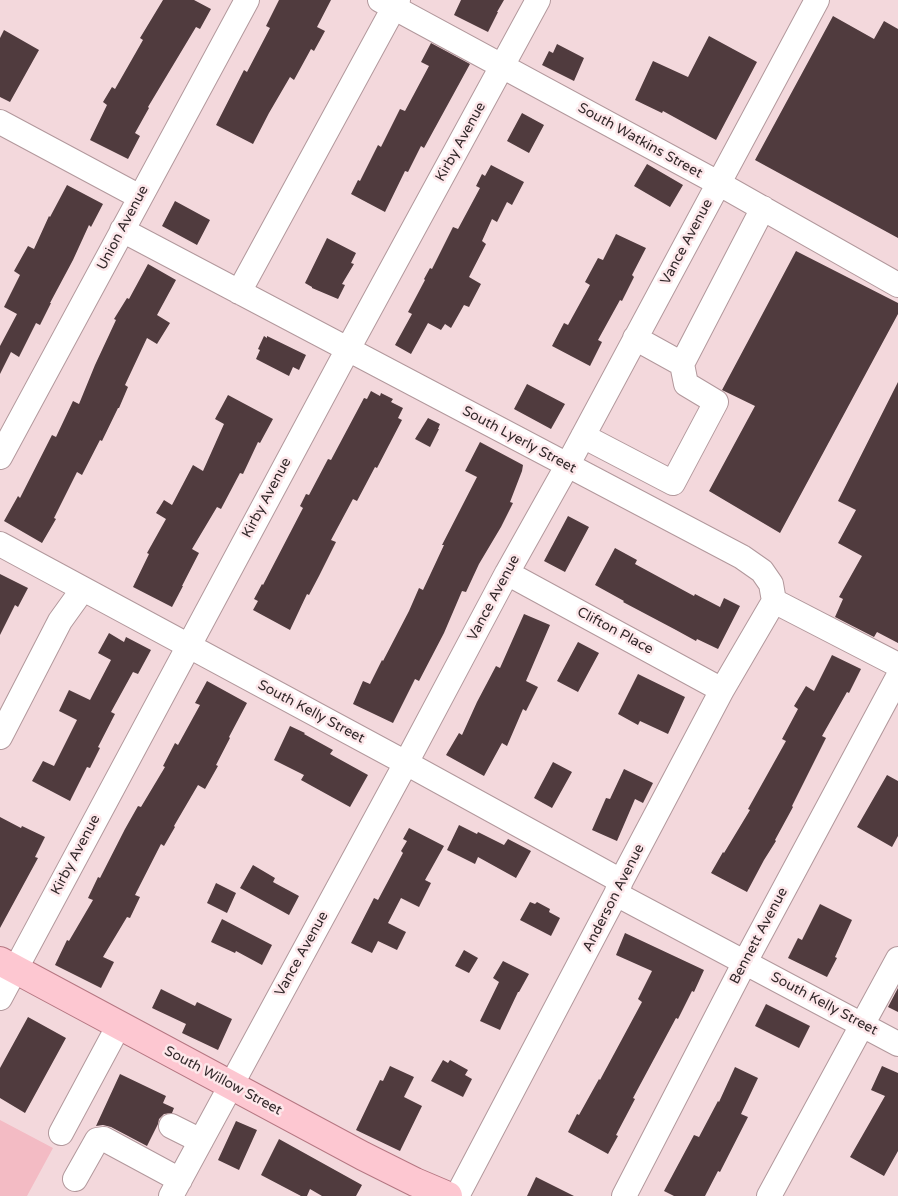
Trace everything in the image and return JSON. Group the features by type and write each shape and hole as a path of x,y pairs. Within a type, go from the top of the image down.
{"main road":[{"name":"South Willow Street","path":"8,966 363,1156 448,1196"}],"street":[{"name":"Union Avenue","path":"0,457 247,0"},
{"name":"Kirby Avenue","path":"0,998 8,966 188,646 538,0"},
{"name":"Vance Avenue","path":"176,1188 817,0"},
{"path":"239,292 391,2"},
{"name":"South Watkins Street","path":"391,2 763,208 898,286"},
{"path":"0,122 140,197"},
{"path":"583,436 673,483 716,402 686,384 682,364 763,208"},
{"name":"South Lyerly Street","path":"122,230 742,557 762,571 771,584 774,601"},
{"path":"635,338 682,364"},
{"name":"South Kelly Street","path":"0,544 406,762 745,962 898,1044"},
{"name":"Clifton Place","path":"507,573 722,690"},
{"path":"0,737 60,621 83,590"},
{"path":"774,601 898,666"},
{"name":"Anderson Avenue","path":"457,1196 722,690 774,601"},
{"name":"Bennett Avenue","path":"624,1196 745,962 898,677"},
{"path":"770,1196 898,959"},
{"path":"61,1133 119,1025"},
{"path":"172,1126 201,1141"},
{"path":"75,1180 97,1140 104,1140 176,1188"}],"shaded area":[{"path":"0,1120 53,1148 27,1196 0,1196"}],"building":[{"path":"163,0 194,0 211,9 200,29 196,27 148,107 135,133 140,136 128,159 90,140 107,105 103,102 112,87 115,89 143,40 140,38"},
{"path":"279,0 331,0 317,27 325,31 314,51 311,49 294,80 290,77 253,144 216,125 244,70 247,72 270,28 266,26"},
{"path":"461,0 504,0 488,32 454,15"},
{"path":"833,16 874,39 884,21 898,29 898,238 755,160"},
{"path":"4,30 39,50 10,102 0,97 0,38"},
{"path":"709,36 757,62 716,140 663,111 662,113 635,100 653,61 688,77"},
{"path":"431,43 470,64 424,148 421,146 408,172 405,171 385,212 351,194 358,180 360,181 378,145 381,147 400,109 405,111 429,66 421,62"},
{"path":"557,44 584,58 574,81 542,65 549,51 553,53"},
{"path":"522,113 544,125 529,153 507,141"},
{"path":"647,164 683,185 670,207 634,186"},
{"path":"491,165 524,182 512,205 507,202 497,222 492,219 482,241 486,244 469,277 481,284 469,307 464,305 451,328 445,324 441,330 428,323 411,354 395,345 412,314 408,312 453,227 458,229 480,188 476,186 482,174 485,176"},
{"path":"67,185 103,204 91,227 89,225 40,325 36,323 19,357 11,352 0,374 0,346 17,314 4,307 20,275 14,271 28,246 34,249 49,216"},
{"path":"175,201 210,220 197,245 162,226"},
{"path":"616,234 646,248 632,275 634,277 622,301 620,300 598,340 602,342 590,366 552,346 564,323 568,325 590,285 585,282 598,258 603,260"},
{"path":"327,238 356,253 351,263 354,264 342,284 345,285 338,299 305,283"},
{"path":"796,251 898,303 898,314 780,533 709,491 755,406 722,390"},
{"path":"148,264 176,280 157,315 170,323 157,344 147,338 125,385 128,387 119,408 82,475 77,472 54,518 56,519 42,543 4,521 18,496 20,498 52,435 56,437 73,401 79,404 116,320 114,319 127,298 129,299"},
{"path":"264,336 306,355 299,370 293,367 289,376 256,359"},
{"path":"898,382 898,643 877,632 874,637 835,617 843,599 839,597 862,556 838,543 856,510 838,501"},
{"path":"527,384 565,404 551,429 514,409"},
{"path":"371,391 380,396 381,393 393,399 391,402 403,408 398,418 402,420 377,468 375,467 357,501 353,499 331,540 336,542 309,595 307,594 290,630 253,610 258,601 254,599 303,508 300,506 306,494 309,495 328,459 331,460 364,398 367,399"},
{"path":"228,395 273,419 260,443 258,442 243,474 240,473 221,509 217,507 192,549 199,553 172,607 133,587 149,554 147,553 166,519 156,513 164,500 172,505 193,465 203,471 224,424 215,419"},
{"path":"428,418 440,424 430,447 415,439"},
{"path":"480,442 523,465 510,502 513,503 479,564 466,592 462,591 444,633 419,681 415,679 393,723 353,704 363,681 370,684 409,611 419,588 423,590 444,545 442,545 477,477 465,471"},
{"path":"568,516 589,527 565,572 544,561"},
{"path":"615,548 637,560 635,564 694,596 695,594 720,607 724,598 740,606 718,649 697,639 696,641 595,585"},
{"path":"0,574 28,588 18,607 15,605 0,635"},
{"path":"524,614 550,625 526,681 538,687 526,711 523,709 507,746 502,743 484,776 446,755 459,733 462,735 496,666 500,668"},
{"path":"109,633 124,642 126,637 151,650 138,674 133,672 111,712 115,714 98,747 100,748 90,768 87,767 70,801 32,781 43,761 54,766 77,720 59,711 69,690 90,700 111,660 98,653"},
{"path":"578,642 599,653 578,692 557,681"},
{"path":"832,655 861,669 849,693 847,692 822,736 826,738 793,807 747,892 711,873 750,810 748,809 786,741 782,739 798,709 794,706 806,686 814,691"},
{"path":"638,674 685,697 668,734 640,721 638,725 618,714"},
{"path":"207,681 247,703 216,765 218,766 205,789 198,785 164,846 161,844 135,895 140,897 130,918 127,917 103,957 114,962 101,988 55,965 67,940 69,941 93,900 88,898 98,877 100,878 138,806 141,807 165,767 163,766 175,743 178,745 200,705 195,703"},
{"path":"290,726 333,750 330,754 368,775 350,807 301,780 304,775 274,760"},
{"path":"553,762 572,772 552,808 534,798"},
{"path":"624,769 653,783 643,803 635,799 617,841 592,830 606,798 610,799"},
{"path":"887,775 898,781 898,836 892,847 857,827"},
{"path":"0,817 21,828 22,826 45,837 35,857 38,858 0,928"},
{"path":"459,825 504,845 508,839 531,851 516,878 478,857 475,864 447,850"},
{"path":"409,828 444,846 425,880 431,883 419,907 401,898 388,923 406,932 397,950 378,941 372,953 351,943 374,898 378,900 403,853 401,851 407,841 403,839"},
{"path":"253,865 275,878 273,882 299,896 289,915 240,888"},
{"path":"216,883 236,893 227,913 207,903"},
{"path":"530,902 535,904 537,902 550,909 549,912 560,918 551,936 520,920"},
{"path":"820,904 852,920 835,957 837,958 827,977 788,958 798,938 802,940"},
{"path":"222,919 272,945 262,965 236,951 235,953 211,942"},
{"path":"625,933 704,970 694,992 692,991 678,1019 676,1018 633,1098 635,1099 608,1154 568,1132 577,1114 579,1115 600,1080 642,1002 638,999 652,971 616,955"},
{"path":"464,950 478,958 469,973 455,966"},
{"path":"503,961 529,974 500,1030 480,1021 499,982 493,978"},
{"path":"898,988 898,1012 888,1007"},
{"path":"161,989 195,1006 197,1002 232,1019 218,1050 182,1033 186,1024 152,1008"},
{"path":"766,1004 810,1026 799,1048 755,1026"},
{"path":"28,1017 66,1038 25,1113 0,1098 0,1068"},
{"path":"443,1060 448,1063 450,1060 468,1070 465,1075 472,1079 463,1097 431,1081"},
{"path":"390,1066 414,1077 404,1097 422,1106 400,1151 356,1130 380,1080 383,1081"},
{"path":"882,1066 898,1073 898,1151 884,1176 850,1157 885,1096 871,1090"},
{"path":"735,1067 758,1078 741,1114 748,1117 720,1172 718,1171 705,1196 674,1196 664,1191 694,1135 699,1137 719,1102"},
{"path":"120,1074 166,1096 163,1103 174,1108 172,1113 164,1114 159,1119 147,1146 111,1127 96,1126"},
{"path":"236,1121 257,1130 239,1170 218,1160"},
{"path":"279,1139 362,1185 356,1196 322,1196 310,1189 307,1196 301,1196 261,1175"},
{"path":"536,1177 574,1196 527,1196"}]}
